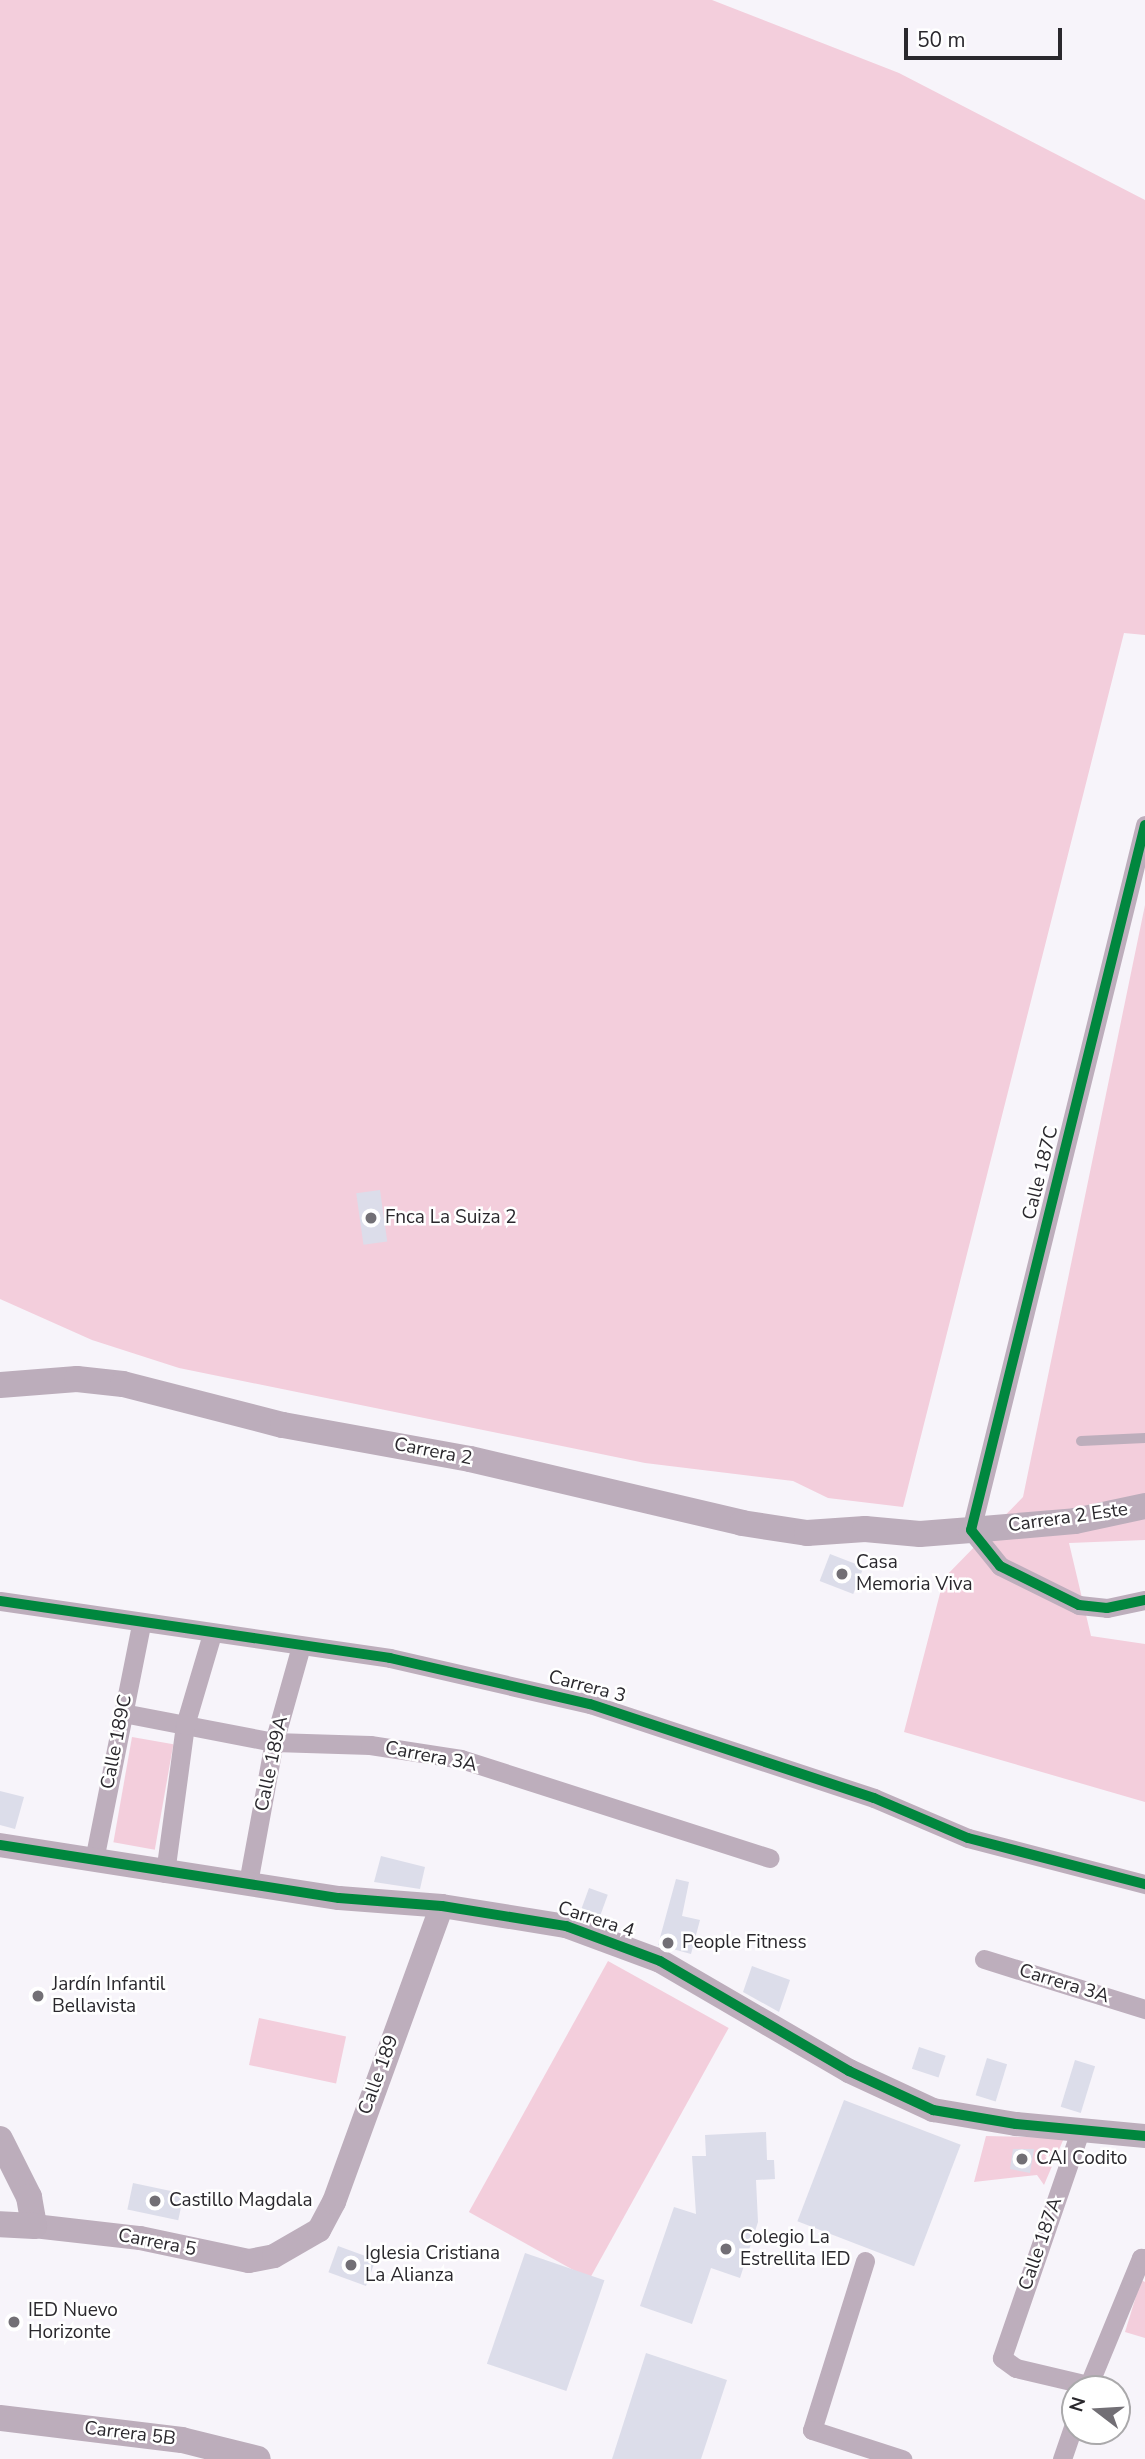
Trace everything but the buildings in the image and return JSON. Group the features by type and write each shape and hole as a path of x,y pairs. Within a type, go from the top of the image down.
{"main road":[{"name":"Carrera 2","path":"0,1385 77,1379 123,1384 264,1421 470,1459 742,1523 807,1533 866,1529"},
{"name":"Carrera 2 Este","path":"866,1529 920,1534 971,1530 1074,1521 1145,1506"},
{"path":"0,2139 29,2197 34,2226"},
{"name":"Carrera 5","path":"0,2224 34,2226"},
{"name":"Carrera 5B","path":"0,2418 182,2440 258,2459"}],"street":[{"name":"Calle 187C","path":"971,1530 1145,825"},
{"path":"971,1530 1000,1566 1079,1605 1107,1608 1145,1600"},
{"name":"Carrera 3","path":"0,1601 141,1624 390,1658 590,1704 873,1798 968,1838 1145,1884"},
{"name":"Calle 189C","path":"94,1860 141,1624"},
{"path":"165,1873 185,1725 212,1634"},
{"name":"Calle 189A","path":"248,1883 274,1742 301,1646"},
{"name":"Carrera 3A","path":"123,1713 274,1742 370,1745 461,1759 769,1858"},
{"name":"Carrera 4","path":"0,1844 165,1873 339,1898 442,1906 566,1926 660,1961 849,2071 933,2110 1080,2131 1145,2136"},
{"name":"Calle 189","path":"307,2236 319,2230 334,2202 442,1906"},
{"name":"Carrera 3A","path":"984,1959 1145,2009"},
{"name":"Calle 187A","path":"1061,2380 1016,2368 1002,2358 1080,2131"},
{"name":"Carrera 5","path":"34,2226 140,2238 250,2261 274,2256 307,2236"},
{"path":"1092,2375 1143,2258"},
{"path":"865,2261 812,2430 902,2459"}],"lane":[{"path":"1081,1441 1145,1438"}],"shaded area":[{"path":"0,0 712,0 899,73 1145,200 1145,635 1124,633 903,1507 828,1498 793,1481 645,1463 179,1368 92,1340 0,1299"},
{"path":"1145,905 1145,1540 1069,1543 1091,1636 1145,1644 1145,1802 904,1732 944,1578 1023,1497"},
{"path":"132,1737 173,1744 155,1850 113,1842"},
{"path":"608,1961 729,2028 590,2279 469,2212"},
{"path":"259,2018 346,2037 336,2083 249,2065"},
{"path":"986,2136 1064,2138 1044,2185 1037,2175 974,2182"},
{"path":"1141,2280 1145,2282 1145,2338 1125,2332"}],"cycle path":[{"path":"1145,825 971,1530 1000,1566 1079,1605 1107,1608 1145,1600"},
{"path":"0,1601 390,1658 590,1704 874,1798 968,1838 1145,1884"},
{"path":"0,1845 339,1898 442,1906 566,1926 660,1961 849,2071 933,2110 1016,2124 1145,2136"}],"place":[{"name":"Fnca La Suiza 2","path":"371,1218"},
{"name":"Casa Memoria Viva","path":"842,1574"},
{"name":"People Fitness","path":"668,1943"},
{"name":"Jardín Infantil Bellavista","path":"38,1996"},
{"name":"CAI Codito","path":"1022,2159"},
{"name":"Castillo Magdala","path":"155,2201"},
{"name":"Colegio La Estrellita IED","path":"726,2249"},
{"name":"Iglesia Cristiana La Alianza","path":"351,2265"},
{"name":"IED Nuevo Horizonte","path":"14,2322"}]}
